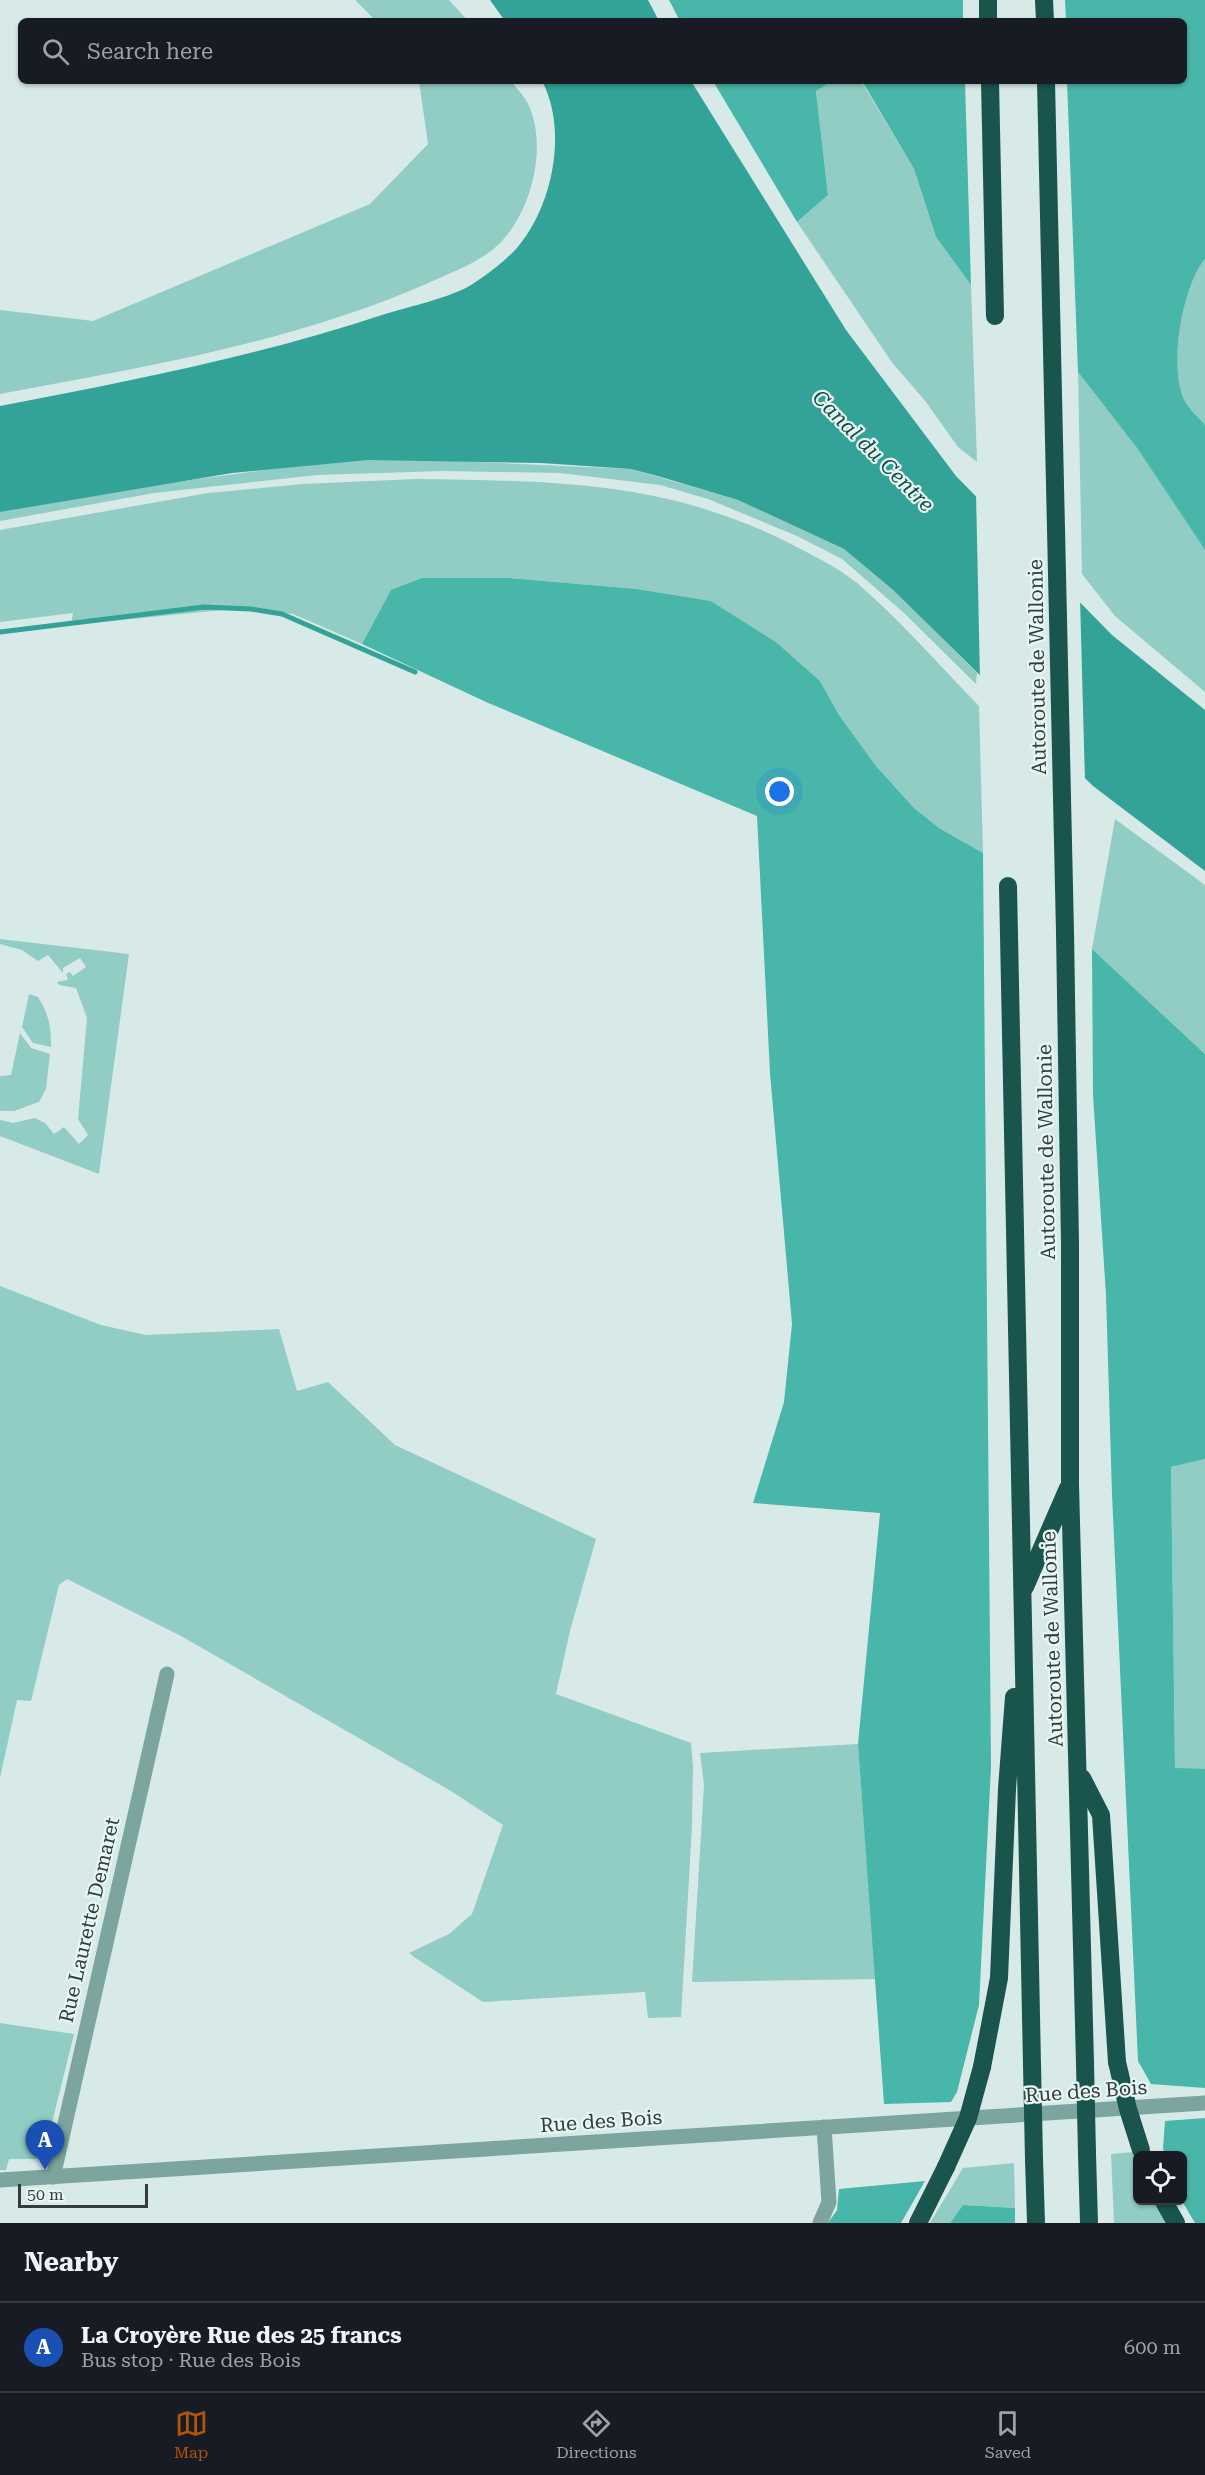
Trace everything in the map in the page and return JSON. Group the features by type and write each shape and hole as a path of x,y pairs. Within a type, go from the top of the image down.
{"highway":[{"path":"988,0 988,18"},
{"path":"1044,0 1045,18"},
{"path":"990,84 995,316"},
{"name":"Autoroute de Wallonie","path":"1046,84 1065,932 1070,1244 1070,1484 1089,2223"},
{"name":"Autoroute de Wallonie","path":"1008,886 1036,2223"},
{"path":"918,2223 968,2118 982,2067 999,1978 1007,1789 1022,1593 1070,1484"},
{"path":"1079,1771 1101,1815 1117,2062 1128,2109 1142,2151"},
{"path":"1166,2205 1176,2223"}],"street":[{"name":"Rue Laurette Demaret","path":"53,2177 167,1674"},
{"name":"Rue des Bois","path":"0,2180 1205,2103"},
{"path":"820,2223 829,2202 824,2127"}],"shaded area":[{"path":"355,0 449,0 465,18 373,18"},
{"path":"669,0 963,0 963,18 678,18"},
{"path":"1065,0 1205,0 1205,259 1197,272 1184,308 1178,351 1178,371 1180,389 1186,403 1205,425 1205,550 1137,448 1078,372 1067,84 1187,84 1187,18 1066,18"},
{"path":"419,84 513,84 530,107 537,144 533,180 528,197 512,229 485,255 426,284 375,305 270,338 162,363 0,394 0,310 93,321 370,204 428,144"},
{"path":"715,84 827,84 816,91 828,195 797,222"},
{"path":"827,84 863,84 914,169 936,237 971,285 977,462 958,447 926,402 891,361 797,222 828,195 816,90"},
{"path":"864,84 965,84 971,285 936,237 914,169"},
{"path":"1205,259 1205,425 1188,406 1180,389 1178,351 1184,308 1197,272"},
{"path":"1078,372 1137,448 1205,550 1205,692 1115,616 1082,574"},
{"path":"368,460 434,460 631,469 738,500 844,549 893,590 977,673 976,684 904,613 842,559 797,536 708,499 660,485 560,473 442,471 317,475 154,493 0,521 0,512 137,488 275,469"},
{"path":"415,479 560,484 607,488 653,496 698,507 744,523 791,544 841,572 889,612 979,706 983,853 939,828 914,808 876,766 839,715 820,681 776,642 711,601 637,589 509,578 391,591 362,644 293,614 243,608 71,625 73,613 0,622 0,530 208,493 303,484"},
{"path":"422,578 509,578 637,589 711,601 776,642 820,681 839,715 876,766 914,808 939,828 983,853 991,1767 979,2005 957,2092 951,2102 884,2104 858,1744 880,1513 753,1503 784,1402 792,1324 770,1073 757,816 486,702 362,644 391,590"},
{"path":"1115,819 1205,885 1205,1054 1092,949"},
{"path":"0,939 129,954 99,1174 0,1136 0,1120 13,1123 35,1118 45,1123 54,1134 64,1127 79,1144 88,1135 78,1119 87,1018 76,988 59,985 57,982 68,980 66,974 70,972 73,976 86,967 80,958 63,968 63,973 48,955 38,961 22,950 0,944"},
{"path":"1092,949 1205,1054 1205,1459 1171,1467 1175,1768 1205,1769 1205,2088 1151,2084 1138,2061 1112,1494 1106,1295 1093,1095"},
{"path":"29,994 38,997 45,1009 50,1027 51,1047 33,1043 22,1027"},
{"path":"20,1033 31,1048 50,1054 46,1089 39,1102 14,1111 0,1111 0,1076 11,1075"},
{"path":"0,1286 101,1325 146,1335 279,1329 297,1391 328,1382 395,1445 596,1539 570,1631 556,1694 691,1743 692,1826 681,2017 648,2018 645,1992 483,2002 414,1957 409,1953 449,1934 472,1914 503,1825 451,1791 181,1636 67,1579 59,1585 31,1701 17,1700 0,1778"},
{"path":"1205,1459 1205,1769 1175,1769 1171,1467"},
{"path":"858,1744 876,1979 692,1982 704,1785 700,1753"},
{"path":"0,2023 74,2034 43,2159 9,2159 6,2170 0,2170"},
{"path":"1205,2118 1205,2223 1195,2223 1184,2205 1187,2205 1187,2151 1164,2151 1165,2121"},
{"path":"1133,2152 1133,2205 1156,2205 1166,2223 1114,2223 1111,2154"},
{"path":"1014,2163 1015,2208 963,2205 950,2223 930,2223 963,2168"},
{"path":"925,2181 901,2223 828,2223 837,2210 839,2189"},
{"path":"963,2205 1015,2208 1015,2223 950,2223"}],"water":[{"path":"490,0 648,0 657,18 503,18"},
{"name":"Canal du Centre","path":"543,84 693,84 846,330 956,476 1112,635 1205,710 1205,871 1093,786 893,590 844,549 738,500 661,477 631,469 541,463 368,460 232,473 0,512 0,406 146,377 290,343 453,294 471,285 495,268 517,248 529,231 548,190 555,144 550,101"}],"pier":[{"path":"976,492 1080,598 1085,782 980,679"}],"waterway":[{"path":"0,632 204,607 251,609 282,614 415,672"}],"place":[{"name":"La Croyère Rue des 25 francs","path":"45,2170"}]}
